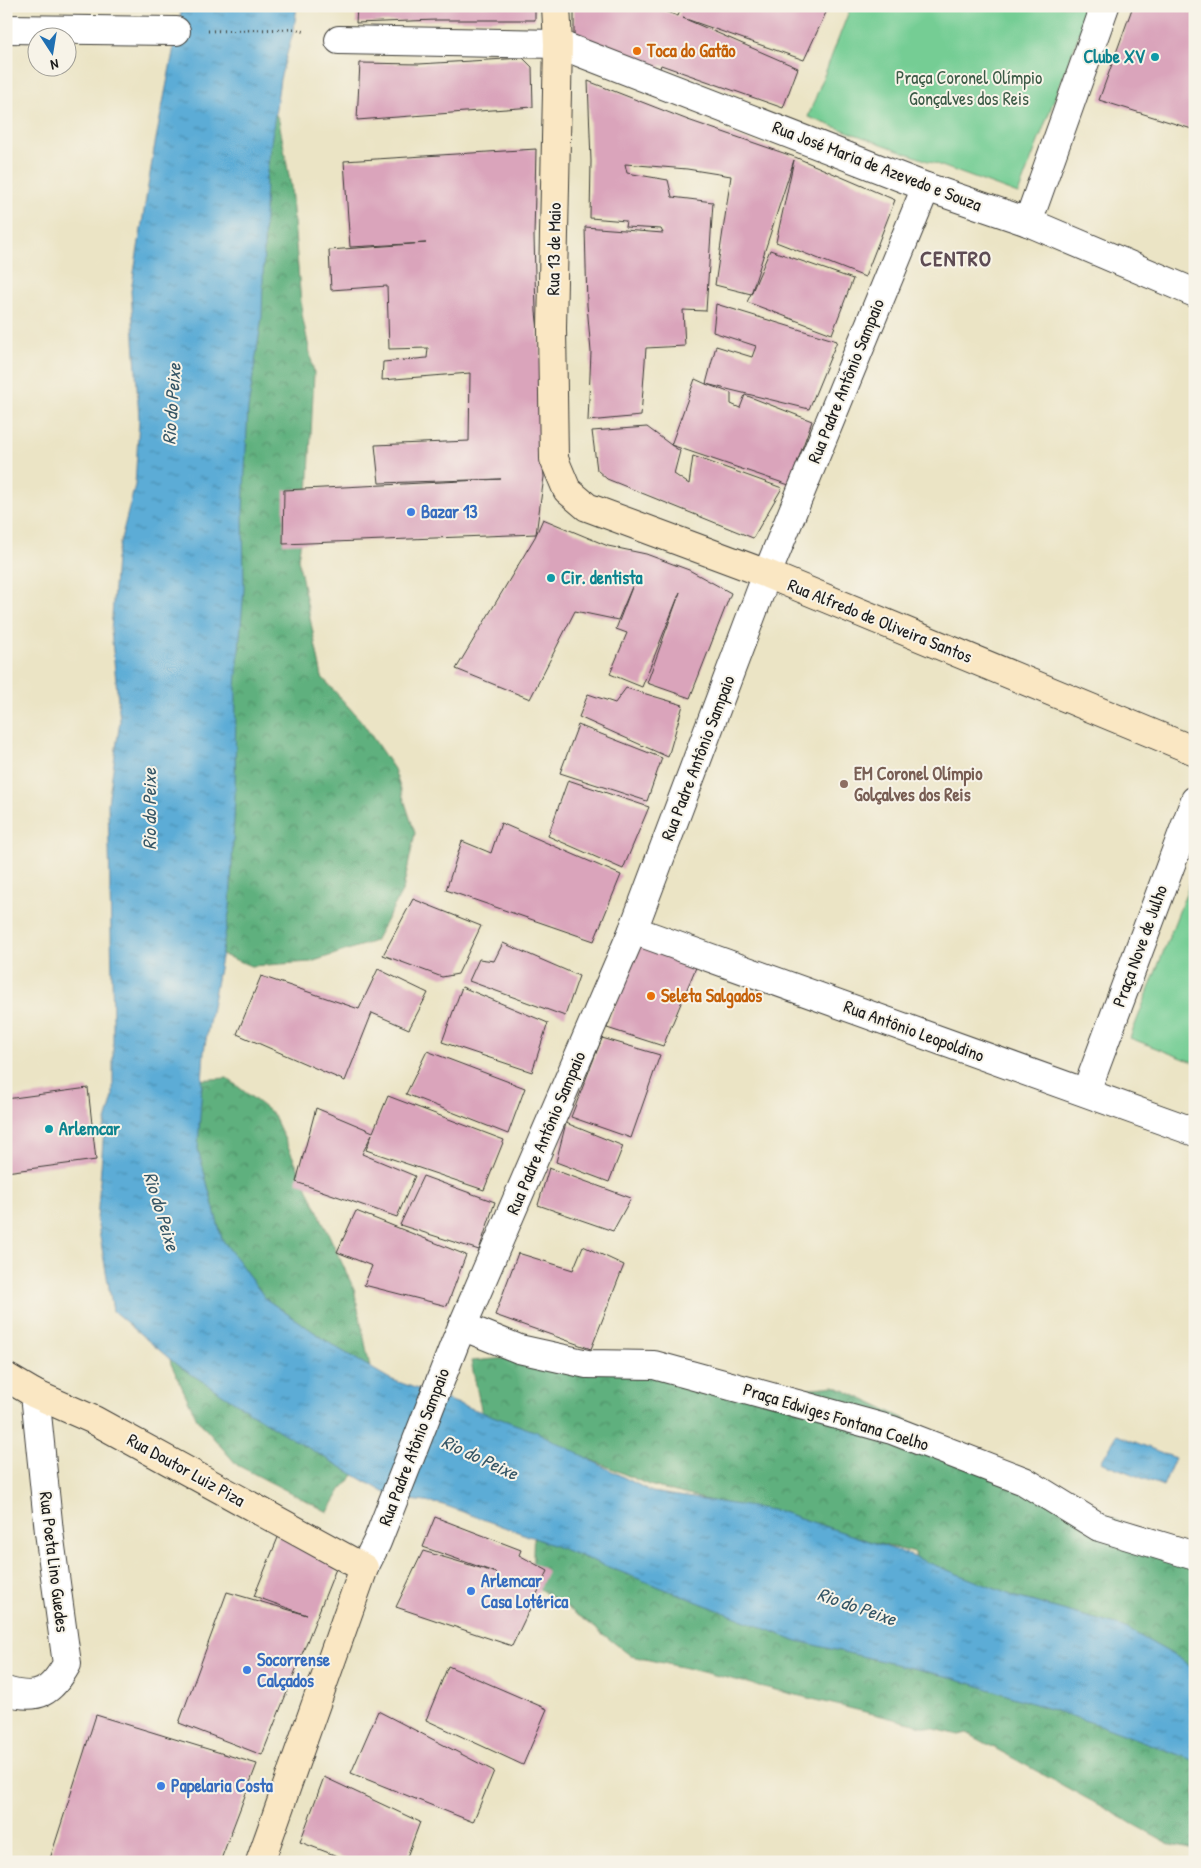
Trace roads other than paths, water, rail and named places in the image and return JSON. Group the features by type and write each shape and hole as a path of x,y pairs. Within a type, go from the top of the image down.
{"street":[{"name":"Rua 13 de Maio","path":"556,6 558,44 552,328 554,459 567,490"},
{"path":"1028,222 1105,6"},
{"path":"6,29 176,31"},
{"path":"339,40 558,44"},
{"name":"Rua José Maria de Azevedo e Souza","path":"558,44 926,187 1028,222 1195,293"},
{"name":"Rua Padre Antônio Sampaio","path":"459,1334 633,930 767,574 926,187"},
{"name":"Rua Alfredo de Oliveira Santos","path":"567,490 587,507 767,574 1195,751"},
{"name":"Praça Nove de Julho","path":"1086,1092 1195,800"},
{"name":"Rua Antônio Leopoldino","path":"633,930 1195,1132"},
{"name":"Rua Padre Atônio Sampaio","path":"364,1568 377,1542 459,1334"},
{"name":"Praça Edwiges Fontana Coelho","path":"459,1334 587,1364 654,1365 892,1430 1024,1481 1099,1527 1195,1556"},
{"name":"Rua Doutor Luiz Piza","path":"6,1377 36,1394 94,1420 364,1568"},
{"name":"Rua Poeta Lino Guedes","path":"11,1692 37,1695 56,1683 67,1664 49,1532 36,1394"},
{"path":"260,1862 364,1568"}],"water":[{"name":"Rio do Peixe","path":"182,6 297,6 294,29 280,79 266,179 262,317 248,409 243,512 244,589 236,687 235,798 230,908 204,1051 198,1149 222,1239 266,1299 334,1346 390,1379 537,1432 652,1492 779,1511 899,1551 1016,1597 1124,1627 1179,1658 1195,1670 1195,1761 1099,1725 954,1678 797,1641 537,1539 441,1504 394,1498 281,1432 177,1365 113,1311 97,1220 104,1128 113,1097 108,803 120,721 111,631 116,558 135,485 139,419 131,291 154,149"},
{"path":"1117,1435 1175,1458 1163,1486 1101,1462"}],"place":[{"name":"Toca do Gatão","path":"637,51"},
{"name":"Clube XV","path":"1155,57"},
{"name":"Bazar 13","path":"411,512"},
{"name":"Cir. dentista","path":"551,578"},
{"name":"EM Coronel Olímpio Golçalves dos Reis","path":"844,784"},
{"name":"Seleta Salgados","path":"651,996"},
{"name":"Arlemcar","path":"49,1129"},
{"name":"Arlemcar Casa Lotérica","path":"471,1591"},
{"name":"Socorrense Calçados","path":"247,1670"},
{"name":"Papelaria Costa","path":"161,1786"}],"district":[{"name":"CENTRO","path":"956,258"}],"park label":[{"name":"Praça Coronel Olímpio Gonçalves dos Reis","path":"969,88"}]}
